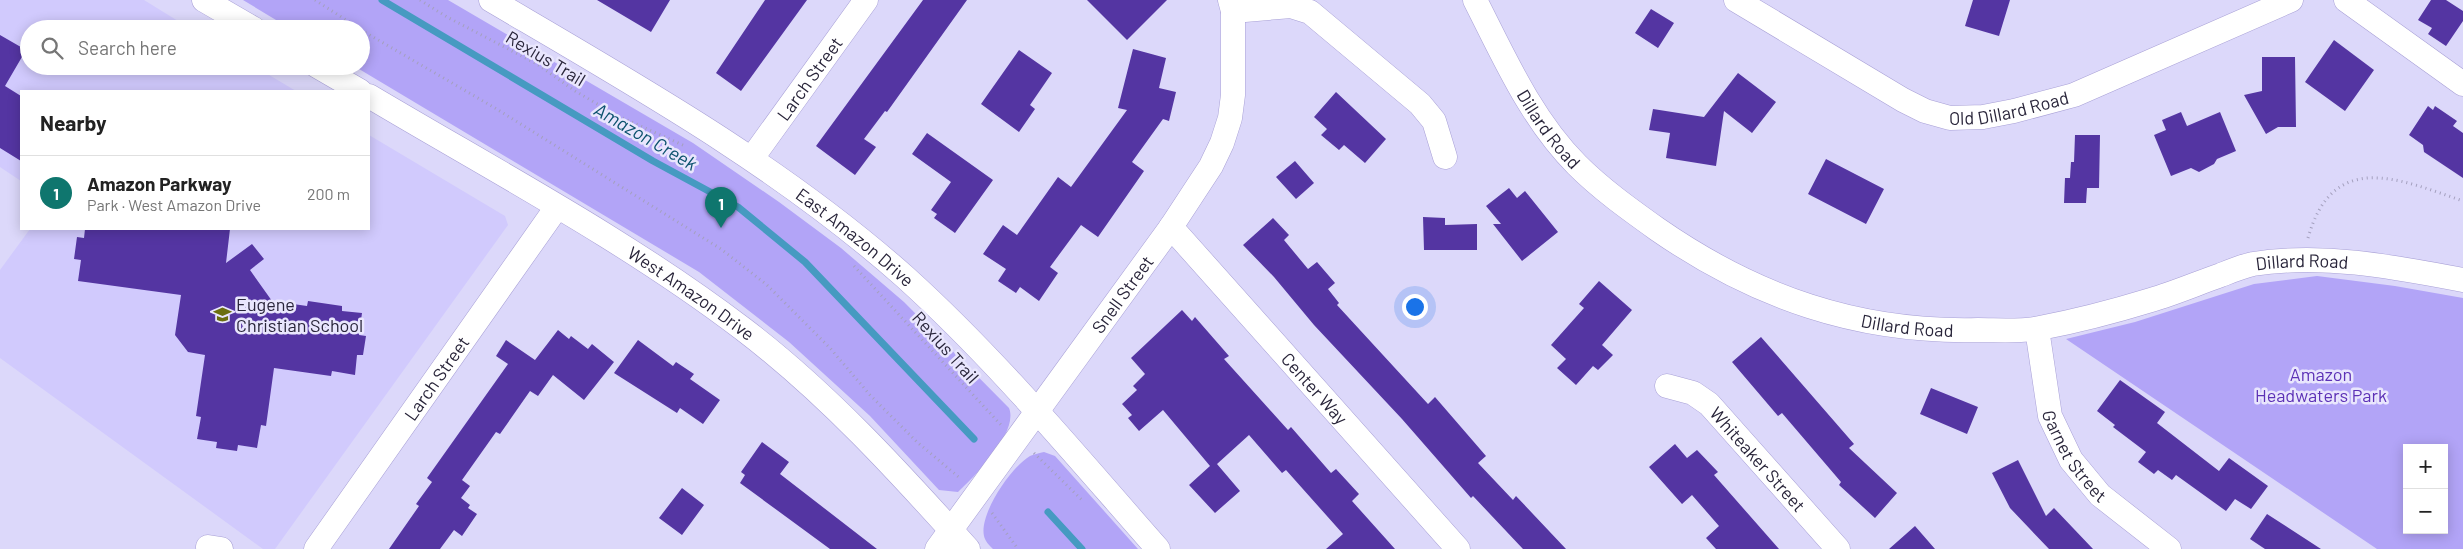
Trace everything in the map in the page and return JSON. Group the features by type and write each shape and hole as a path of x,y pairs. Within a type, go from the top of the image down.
{"street":[{"path":"204,0 238,20"},
{"name":"East Amazon Drive","path":"491,0 660,100 752,158 822,210 904,276 980,348 1158,549"},
{"name":"Larch Street","path":"752,158 866,0"},
{"name":"Dillard Road","path":"1475,0 1534,109 1553,138 1576,164 1630,210 1705,260 1740,279 1776,295 1859,321 1907,328 1950,331 2037,329 2150,300 2251,264 2302,260 2377,264 2463,280"},
{"name":"Old Dillard Road","path":"1736,0 1903,100 1925,111 1950,118 1982,117 2074,95 2291,0"},
{"path":"2346,0 2463,84"},
{"name":"Snell Street","path":"937,549 1171,227 1211,166 1222,143 1230,118 1233,94 1232,6 1291,6 1310,12 1420,104 1434,121 1445,157"},
{"path":"332,75 358,90"},
{"name":"West Amazon Drive","path":"370,97 627,248 744,330 804,380 856,429 968,549"},
{"name":"Larch Street","path":"316,549 557,207"},
{"name":"Center Way","path":"1171,227 1458,549"},
{"name":"Garnet Street","path":"2037,329 2050,416 2071,460 2100,495 2169,549"},
{"name":"Whiteaker Street","path":"1668,386 1693,393 1709,404 1838,549"}],"path":[{"path":"314,0 346,20"},
{"name":"Rexius Trail","path":"420,0 455,22 537,64 575,91 616,115 690,148"},
{"path":"370,35 495,108 721,249 767,285 830,348 876,402 917,442 977,493 1018,549"},
{"path":"2302,260 2319,208 2330,195 2360,178 2403,180 2463,201"},
{"name":"Rexius Trail","path":"852,264 983,408 1016,440 1032,451 1084,503"}],"shaded area":[{"path":"0,0 144,0 176,20 20,20 20,75 269,75 294,90 20,90 20,180 0,167"},
{"name":"Eugene Christian School","path":"370,136 505,216 508,225 275,549 263,549 0,358 0,270 29,230 370,230"}],"green space":[{"path":"243,0 448,0 693,143 779,202 841,248 904,302 1009,408 1008,429 1002,441 975,476 958,492 939,490 870,416 789,342 699,272 369,75 370,20 276,20"},
{"name":"Amazon Headwaters Park","path":"2317,276 2395,286 2463,298 2463,549 2377,549 2066,339 2135,322 2254,284"},
{"path":"1044,452 1055,456 1138,549 993,549 987,543 984,536 986,516 998,492 1022,462 1030,456"}],"building":[{"path":"597,0 670,0 651,32"},
{"path":"765,0 807,0 741,91 716,73"},
{"path":"923,0 967,0 887,112 885,111 864,139 876,147 855,175 816,146"},
{"path":"1087,0 1167,0 1127,40"},
{"path":"1973,0 2010,0 1999,36 1965,26"},
{"path":"2431,0 2446,0 2463,11 2463,21 2446,46 2428,34 2432,28 2418,20"},
{"path":"1651,9 1674,23 1658,48 1635,33"},
{"path":"0,35 20,47 20,60 5,86 20,95 20,160 0,148"},
{"path":"2334,40 2374,70 2345,111 2305,82"},
{"path":"1133,49 1166,58 1159,88 1176,92 1169,121 1163,119 1132,162 1144,171 1098,237 1081,225 1050,267 1058,273 1039,301 1020,287 1016,293 998,281 1006,269 983,254 1003,225 1017,235 1058,177 1071,187 1127,110 1118,108"},
{"path":"1019,50 1052,73 1030,105 1035,109 1019,132 981,104"},
{"path":"2262,57 2295,57 2296,127 2278,127 2266,134 2244,95 2262,91"},
{"path":"1738,73 1776,102 1752,133 1724,111 1716,166 1666,158 1670,133 1649,130 1653,109 1704,117"},
{"path":"1336,92 1386,139 1365,163 1344,145 1339,150 1321,135 1327,129 1314,117"},
{"path":"2428,106 2433,110 2435,106 2457,121 2453,126 2463,133 2463,178 2424,152 2423,145 2409,135"},
{"path":"2181,112 2187,126 2220,112 2236,151 2217,159 2214,164 2199,172 2191,168 2171,176 2154,135 2166,130 2162,120"},
{"path":"927,133 993,180 955,233 934,218 937,214 931,210 951,182 912,154"},
{"path":"2075,135 2100,135 2099,188 2087,188 2086,203 2064,203 2065,178 2070,178 2071,162 2074,162"},
{"path":"1826,159 1884,189 1866,224 1808,194"},
{"path":"1295,161 1314,183 1296,199 1276,177"},
{"path":"1509,188 1517,198 1525,191 1558,232 1522,261 1493,224 1501,224 1486,206"},
{"path":"1423,217 1445,218 1445,225 1477,224 1477,250 1424,250"},
{"path":"1273,218 1289,235 1284,240 1308,269 1317,262 1335,283 1328,289 1339,303 1337,305 1428,404 1435,397 1486,456 1478,463 1513,500 1516,496 1566,549 1523,549 1473,496 1471,498 1402,419 1314,325 1274,277 1243,245"},
{"path":"85,230 230,230 226,263 252,244 264,259 250,270 272,301 307,306 308,301 342,306 342,311 362,313 359,335 366,336 363,355 357,355 355,375 332,371 331,376 274,368 266,426 261,425 257,448 238,445 237,451 216,448 217,442 197,439 201,417 196,416 205,355 188,352 175,335 181,295 78,281 81,260 74,259 77,237 84,238"},
{"path":"1599,281 1632,310 1602,345 1613,355 1598,370 1593,366 1576,385 1557,368 1566,359 1551,345 1584,308 1579,304"},
{"path":"1182,310 1192,321 1195,317 1229,356 1224,359 1288,430 1291,427 1331,473 1336,469 1359,494 1352,501 1395,549 1326,549 1343,534 1286,470 1282,473 1249,435 1217,464 1240,491 1215,513 1189,485 1210,466 1163,410 1139,431 1128,418 1132,415 1122,404 1137,390 1133,386 1145,374 1131,358"},
{"path":"558,330 569,339 571,336 588,349 592,344 614,362 584,400 553,375 538,396 530,391 500,434 496,432 462,480 470,486 461,498 470,505 468,508 477,514 462,536 454,530 440,549 389,549 419,506 416,504 432,482 427,478 508,364 496,356 506,340 535,360"},
{"path":"1761,337 1854,444 1849,448 1897,493 1875,518 1839,485 1841,482 1782,413 1778,416 1732,362"},
{"path":"638,340 673,366 676,362 694,374 690,379 720,400 703,424 680,408 677,413 614,373"},
{"path":"2120,380 2165,412 2157,423 2219,471 2229,458 2268,486 2251,509 2235,499 2226,511 2176,475 2172,480 2158,470 2154,474 2138,462 2146,452 2113,427 2115,425 2097,411"},
{"path":"1931,388 1978,407 1967,434 1920,414"},
{"path":"762,442 789,462 780,474 877,549 830,549 740,483 745,475 741,472"},
{"path":"1675,444 1687,458 1697,450 1718,472 1714,475 1779,549 1716,549 1706,538 1719,526 1692,495 1682,504 1649,467"},
{"path":"2018,460 2046,516 2054,508 2093,549 2049,549 2010,508 1992,473"},
{"path":"682,488 704,505 682,535 659,518"},
{"path":"2267,514 2321,549 2265,549 2250,539"},
{"path":"1915,526 1935,549 1889,549 1906,534"}],"waterway":[{"name":"Amazon Creek","path":"382,0 653,161 738,207 805,262 974,439"},
{"name":"Amazon Creek","path":"1048,512 1082,549"}],"place":[{"name":"Amazon Parkway","path":"721,228"},
{"name":"Eugene Christian School","path":"222,314"}]}
